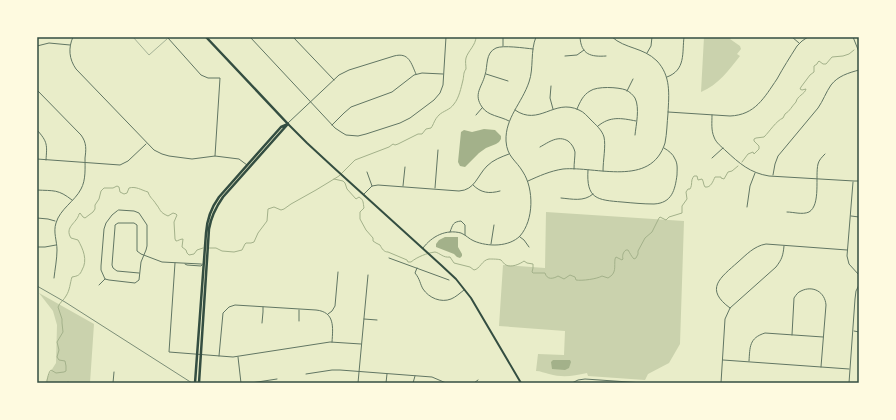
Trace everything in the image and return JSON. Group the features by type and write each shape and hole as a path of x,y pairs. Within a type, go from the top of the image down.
{"highway":[{"path":"198,383 204,265 210,223 216,207 226,194 249,166 288,124 206,37"},
{"path":"195,383 199,355"}],"main road":[{"path":"288,124 336,170 450,273 464,289 478,309 521,383"}],"street":[{"path":"73,37 70,45 70,54 71,60 78,72 154,150 165,155 192,159 215,156 239,159 249,166"},
{"path":"250,37 332,124 343,134 350,136 366,134 405,120 413,116 438,96 442,88 444,74 446,37"},
{"path":"293,37 334,80"},
{"path":"503,37 503,47"},
{"path":"423,248 428,242 436,237 443,233 450,232 460,233 476,242 492,244 508,243 519,237 526,228 529,218 531,199 528,181 523,171 511,158 507,147 506,138 509,121 526,90 530,79 533,49 536,37"},
{"path":"580,37 581,44 587,53 606,56"},
{"path":"528,181 553,171 574,169 627,172 640,170 655,160 663,148 666,136 669,90 666,77 659,64 647,54 622,44 612,37"},
{"path":"647,54 651,46 652,37"},
{"path":"666,77 674,74 681,65 684,37"},
{"path":"792,37 799,43"},
{"path":"668,112 727,116 736,116 747,112 757,106 764,98 799,43 808,37"},
{"path":"853,37 859,52"},
{"path":"168,38 201,75 208,78 220,78 215,156"},
{"path":"37,46 49,43 70,45"},
{"path":"509,121 490,114 483,108 479,100 479,92 486,74 487,58 496,48 533,49"},
{"path":"565,56 577,55 584,50"},
{"path":"288,124 334,80 348,70 399,55 405,56 409,60 416,74"},
{"path":"773,176 778,156 818,108 831,85 843,75 859,70"},
{"path":"332,124 352,107 394,91 416,74 444,74"},
{"path":"486,74 508,81"},
{"path":"627,91 633,79"},
{"path":"551,86 550,98 552,109"},
{"path":"577,109 584,96 593,89 605,88 627,91 632,94 636,102 636,136"},
{"path":"37,90 83,138 86,146 83,186 56,222 54,232 57,252 54,278"},
{"path":"514,110 530,116 539,115 552,109 565,107 577,109 586,115 598,126 604,138 603,171"},
{"path":"476,115 483,108"},
{"path":"712,115 713,134 716,142 740,164 755,173 773,176 817,179 859,180"},
{"path":"598,126 611,119 636,121"},
{"path":"37,130 46,142 46,160"},
{"path":"540,147 556,139 566,140 574,149 574,169"},
{"path":"37,159 115,165 123,164 147,143"},
{"path":"588,170 589,189 599,199 657,204 667,199 675,188 677,164 672,154 663,148"},
{"path":"712,158 723,148"},
{"path":"435,189 438,150"},
{"path":"364,195 372,186 381,185 435,189 468,189 473,185 489,164 509,154"},
{"path":"787,212 805,213 812,209 815,202 818,164 825,154"},
{"path":"403,187 405,167"},
{"path":"367,172 372,186"},
{"path":"748,207 750,186 755,173"},
{"path":"853,181 847,256 849,264 859,275"},
{"path":"473,185 479,190 485,192 492,193 500,191"},
{"path":"37,190 60,192 72,201"},
{"path":"561,198 583,199 593,194"},
{"path":"119,210 139,213 146,223 148,228 147,246 144,255 141,262 139,280 135,283 105,279 101,270 104,228 114,212 119,210"},
{"path":"850,216 859,217"},
{"path":"37,218 48,219 56,222"},
{"path":"450,232 454,224 461,221 465,225 465,236"},
{"path":"140,273 117,271 113,268 115,227 119,222 134,223 137,225 136,249 144,255 162,262 201,266 204,265"},
{"path":"492,244 494,225"},
{"path":"519,237 524,240 529,247"},
{"path":"730,308 718,296 716,289 719,280 756,247 766,244 847,250"},
{"path":"37,247 57,245"},
{"path":"720,383 725,319 730,308 776,267 783,256 784,245"},
{"path":"388,258 449,280"},
{"path":"175,263 169,352 238,357 332,342 362,344"},
{"path":"417,268 415,273 420,279 422,288 428,295 435,299 451,299 464,289"},
{"path":"328,314 335,306 338,272"},
{"path":"358,383 368,275"},
{"path":"99,285 105,279"},
{"path":"849,383 854,299 859,285"},
{"path":"792,335 794,298 797,293 806,289 818,291 823,295 825,300 821,367"},
{"path":"219,356 222,316 229,306 235,305 319,310 328,314 330,318 332,324 332,342"},
{"path":"262,324 263,307"},
{"path":"299,321 300,309"},
{"path":"364,318 377,320"},
{"path":"853,331 859,332"},
{"path":"749,362 751,344 754,338 759,335 765,333 823,337"},
{"path":"238,357 241,383"},
{"path":"722,360 849,368"},
{"path":"306,374 332,370 359,371 434,378 445,383"},
{"path":"113,383 114,372"},
{"path":"386,383 387,374"},
{"path":"413,383 415,376"},
{"path":"250,383 277,379"},
{"path":"572,383 585,379 643,383"},
{"path":"474,383 478,380"}],"lane":[{"path":"133,37 149,55 168,38"}],"shaded area":[{"path":"704,37 732,37 730,39 740,46 741,49 737,54 740,56 723,77 701,92"},
{"path":"484,129 495,130 501,136 501,139 496,144 479,153 465,167 460,166 458,162 461,132 464,130 472,132"},
{"path":"546,212 684,221 680,344 669,363 648,374 645,380 588,376 587,373 573,376 559,376 536,371 538,354 564,355 565,331 499,326 503,265 545,268"},
{"path":"445,237 458,237 458,247 462,254 460,258 436,247 439,240"},
{"path":"39,293 94,324 90,383 45,383 56,363 57,325 53,311"},
{"path":"553,360 570,360 571,362 569,368 565,370 552,369 551,362"}],"waterway":[{"path":"208,248 216,248 222,251 234,252 242,250 246,243 254,242 258,233 267,221 268,209 274,207 281,210 284,209 339,176 355,160 389,147 393,144 398,144 418,134 422,134 426,129 431,128 437,117 452,106 460,93 466,69 466,58 475,43 476,37"},
{"path":"742,162 748,154 753,152 754,154 759,149 759,146 754,139 764,137 775,124 783,118 805,91 806,89 800,89 814,72 814,66 819,61 826,64 832,57 843,56 854,50"},
{"path":"334,179 343,181 347,189 356,199 359,197 363,200 364,208 360,212 360,219 366,230 373,238 373,241 380,245 384,251 407,260 408,262 411,262 425,254 435,252 445,257 450,257 454,263 470,267 474,270 489,259 501,260 508,266 513,266 524,261 533,264 533,273 545,273 549,278 558,276 564,279 570,275 575,277 576,280 582,280 602,276 608,278 611,276 614,272 616,257 622,260 623,253 626,250 628,250 634,259 636,258 645,238 652,232 660,217 666,220 669,217 682,213 682,206 687,199 686,192 690,189 694,176 697,176 698,180 702,179 705,187 707,187 712,184 715,177 721,177 724,179 728,172 732,171 738,166"},
{"path":"47,383 48,375 51,370 56,373 66,371 65,361 59,360 57,357 59,350 57,342 63,332 62,319 58,307 67,294 72,277 80,274 85,262 80,243 78,240 71,238 69,231 80,213 85,218 93,212 101,191 104,188 113,188 117,186 119,187 120,192 124,194 127,193 129,188 136,188 148,192 160,211 168,216 173,213 177,215 174,222 175,239 176,241 183,239 182,247 187,253 189,255 194,254 197,250 203,248"},
{"path":"65,383 71,383"}],"railway":[{"path":"37,286 65,302 192,383"}]}
